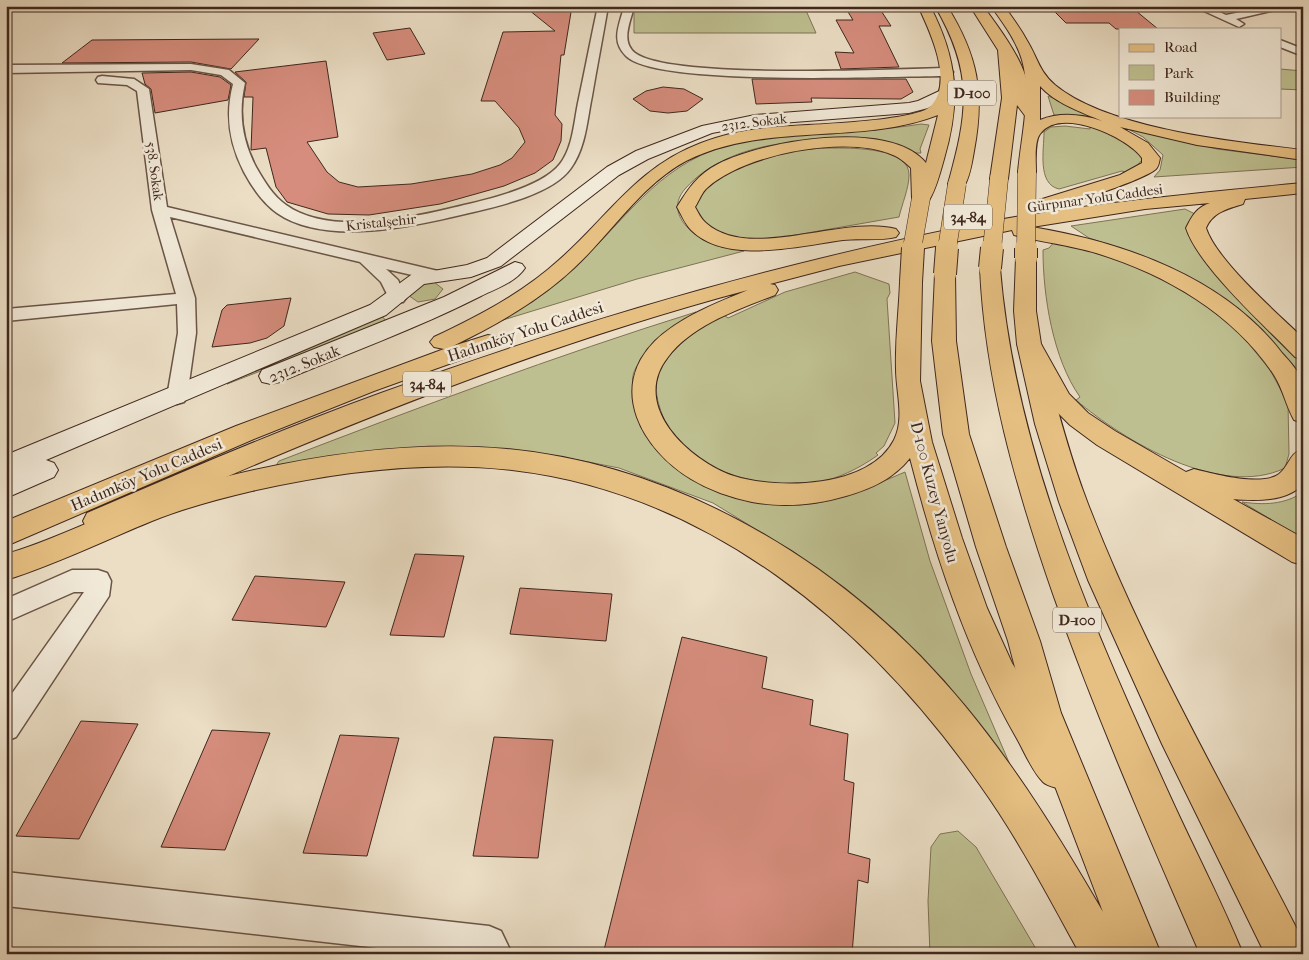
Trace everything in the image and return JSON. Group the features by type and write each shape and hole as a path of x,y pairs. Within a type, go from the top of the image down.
{"main road":[{"name":"D-100 Kuzey Yanyolu","path":"924,6 940,37 947,72 950,104 946,124 921,198 912,251 908,380 923,460 955,568 981,635 1015,704 1082,805"},
{"name":"D-100","path":"941,6 961,39 971,78 972,117 969,140 957,184 949,225 945,274 944,341 956,434 990,547 1024,641 1044,713 1140,954"},
{"name":"D-100","path":"976,6 990,24 1005,51 1010,98 990,268 991,300 1000,363 1020,452 1040,516 1076,617 1113,710 1168,837 1222,954"},
{"path":"986,6 1024,51"},
{"path":"997,6 1018,36 1031,67 1040,80 1059,94 1124,123 1190,140 1303,155"},
{"path":"1005,51 1018,74 1024,104 1032,114"},
{"path":"1031,67 1032,114 1027,172 1025,311 1038,396 1089,542 1161,702 1253,882 1287,954"},
{"path":"227,440 273,413 430,348 497,314 542,284 566,264 635,193 656,174 680,158 723,141 758,133 913,119 936,110 948,91"},
{"path":"1029,137 1032,131 1045,122 1061,120 1087,122 1126,134 1140,143 1151,158 1150,165 1130,177 1064,195 1046,204"},
{"path":"890,233 852,233 786,244 740,244 708,234 697,225 686,206 695,188 718,169 768,151 819,144 885,148 911,158 919,165 922,172 921,198"},
{"path":"1300,184 1219,205 1201,217 1196,228 1200,241 1220,267 1303,352"},
{"name":"Gürpınar Yolu Caddesi","path":"890,233 1046,204 1190,185 1300,184"},
{"name":"Gürpınar Yolu Caddesi","path":"967,232 1180,199 1300,184"},
{"path":"967,232 1020,231 1043,233 1090,244 1144,263 1198,290 1239,320 1265,348 1295,390 1303,414"},
{"name":"34-84","path":"863,253 967,232"},
{"name":"Hadımköy Yolu Caddesi","path":"6,534 227,440 400,373 539,325 788,254 890,233"},
{"path":"863,253 748,298 677,335 662,348 650,366 643,384 645,412 669,448 685,462 707,476 750,491 774,495 816,493 843,487 865,479 900,452 910,430 912,404 908,380"},
{"name":"Hadımköy Yolu Caddesi","path":"6,561 268,447 480,364 704,293 863,253"},
{"path":"1029,344 1060,400 1079,418 1157,468 1303,553"},
{"path":"6,567 55,552 144,513 197,496 323,467 381,460 468,458 538,463 588,475 685,506 734,530 790,566 840,603 888,647 930,692 993,771 1103,954"},
{"path":"1157,468 1221,486 1250,490 1273,487 1289,482 1303,459"}],"street":[{"name":"Kristalşehir","path":"6,69 154,66 200,68 225,72 234,77 239,83 234,120 240,148 250,168 279,208 310,222 327,225 381,225 497,202 540,186 557,175 569,163 576,145 603,6"},
{"path":"629,6 620,34 624,45 632,57 651,66 701,72 744,73 947,72"},
{"path":"1198,6 1247,28"},
{"path":"1224,18 1287,6"},
{"path":"1282,44 1302,52"},
{"path":"6,83 111,79 130,82 154,66"},
{"name":"538. Sokak","path":"130,82 143,90 160,210 438,276"},
{"name":"2312. Sokak","path":"6,466 176,397 378,310 397,298 400,292 418,279 471,271 494,262 613,171 642,155 708,129 755,120 909,108 923,105 948,91"},
{"name":"2312. Sokak","path":"6,487 150,425 427,313 499,279 531,254 566,218 576,201"},
{"path":"160,210 186,298 187,333 176,397"},
{"name":"538. Sokak","path":"366,260 389,280 397,298"},
{"path":"438,276 453,284 456,289 456,295 452,302"},
{"path":"6,315 186,298"},
{"path":"397,298 402,306 427,313"},
{"path":"6,611 72,581 98,581 96,596 6,727"},
{"path":"6,889 489,943 495,954"}],"green space":[{"path":"634,6 804,6 816,33 634,33"},
{"path":"1282,69 1303,71 1303,90 1282,89"},
{"path":"1048,96 1111,123 1054,115"},
{"path":"921,124 929,125 920,149 921,153 913,153 892,146 880,145 786,143 758,148 718,163 695,179 685,189 679,198 680,216 692,231 709,243 744,251 637,279 503,320 573,268 660,182 700,156 725,146 773,136"},
{"path":"1065,126 1105,130 1140,152 1142,160 1133,170 1122,171 1059,189 1052,186 1047,181 1043,165 1044,132 1051,127"},
{"path":"1124,127 1217,149 1303,160 1303,167 1154,177 1160,170 1163,155 1143,137"},
{"path":"836,148 879,151 900,159 907,166 909,180 899,217 767,240 748,239 724,234 704,225 697,218 694,207 699,191 745,162 777,153"},
{"path":"1185,209 1195,214 1192,218 1303,367 1303,389 1180,273 1142,256 1089,238 1071,226"},
{"path":"1055,241 1104,252 1173,282 1236,328 1270,370 1288,403 1289,454 1285,468 1260,476 1232,476 1203,471 1174,461 1146,448 1096,416 1076,400 1080,397 1071,382 1056,346 1045,287 1043,250 1049,248"},
{"path":"855,272 889,284 890,293 887,299 895,423 884,446 876,453 878,455 852,471 824,481 804,484 782,484 738,477 716,468 697,457 681,443 668,426 659,405 656,390 660,370 682,342 724,315 728,318 785,292"},
{"path":"434,282 443,289 435,299 418,302 408,295 418,284"},
{"path":"696,312 660,338 645,353 633,375 634,402 641,426 654,447 671,464 692,479 715,490 765,503 804,505 820,503 848,495 905,472 930,561 971,674 1011,767 895,634 852,595 795,553 713,503 619,468 573,459 275,467 279,461 434,402 591,346"},
{"path":"381,315 387,322 227,384"},
{"path":"1303,492 1303,539 1242,502 1258,504 1281,502"},
{"path":"958,831 976,847 1039,954 930,954 928,901 931,847 940,834"}],"building":[{"path":"524,6 572,6 564,55 561,55 555,115 562,124 561,141 553,160 535,173 504,186 440,204 369,215 328,214 287,202 276,187 266,148 251,150 253,97 244,97 246,82 235,72 326,61 338,137 307,142 327,172 339,182 358,187 411,184 472,174 500,165 512,158 525,142 519,128 495,101 481,101 503,32 555,31"},
{"path":"878,6 891,26 879,26 899,67 841,69 835,52 854,53 836,20 853,20 845,7"},
{"path":"1049,6 1130,6 1157,28 1116,29 1109,23 1066,23"},
{"path":"410,28 425,54 387,60 373,33"},
{"path":"259,39 231,69 191,62 62,63 92,40"},
{"path":"191,72 220,77 231,85 228,100 155,113 151,89 145,84 142,73"},
{"path":"752,79 906,79 913,92 901,99 811,98 812,102 756,104"},
{"path":"663,87 684,89 703,99 687,111 668,113 650,111 633,99 646,91"},
{"path":"291,298 284,326 267,338 250,343 212,347 222,310 227,305"},
{"path":"415,554 464,556 444,637 390,635"},
{"path":"255,576 345,582 326,627 232,620"},
{"path":"520,588 612,594 606,641 510,634"},
{"path":"682,637 767,657 762,688 813,700 810,725 848,734 844,780 854,783 848,853 870,859 868,883 858,880 852,954 603,954"},
{"path":"81,721 138,724 79,839 16,836"},
{"path":"212,730 270,733 225,850 161,847"},
{"path":"340,735 399,738 367,856 303,853"},
{"path":"494,737 553,740 538,858 473,856"}]}
